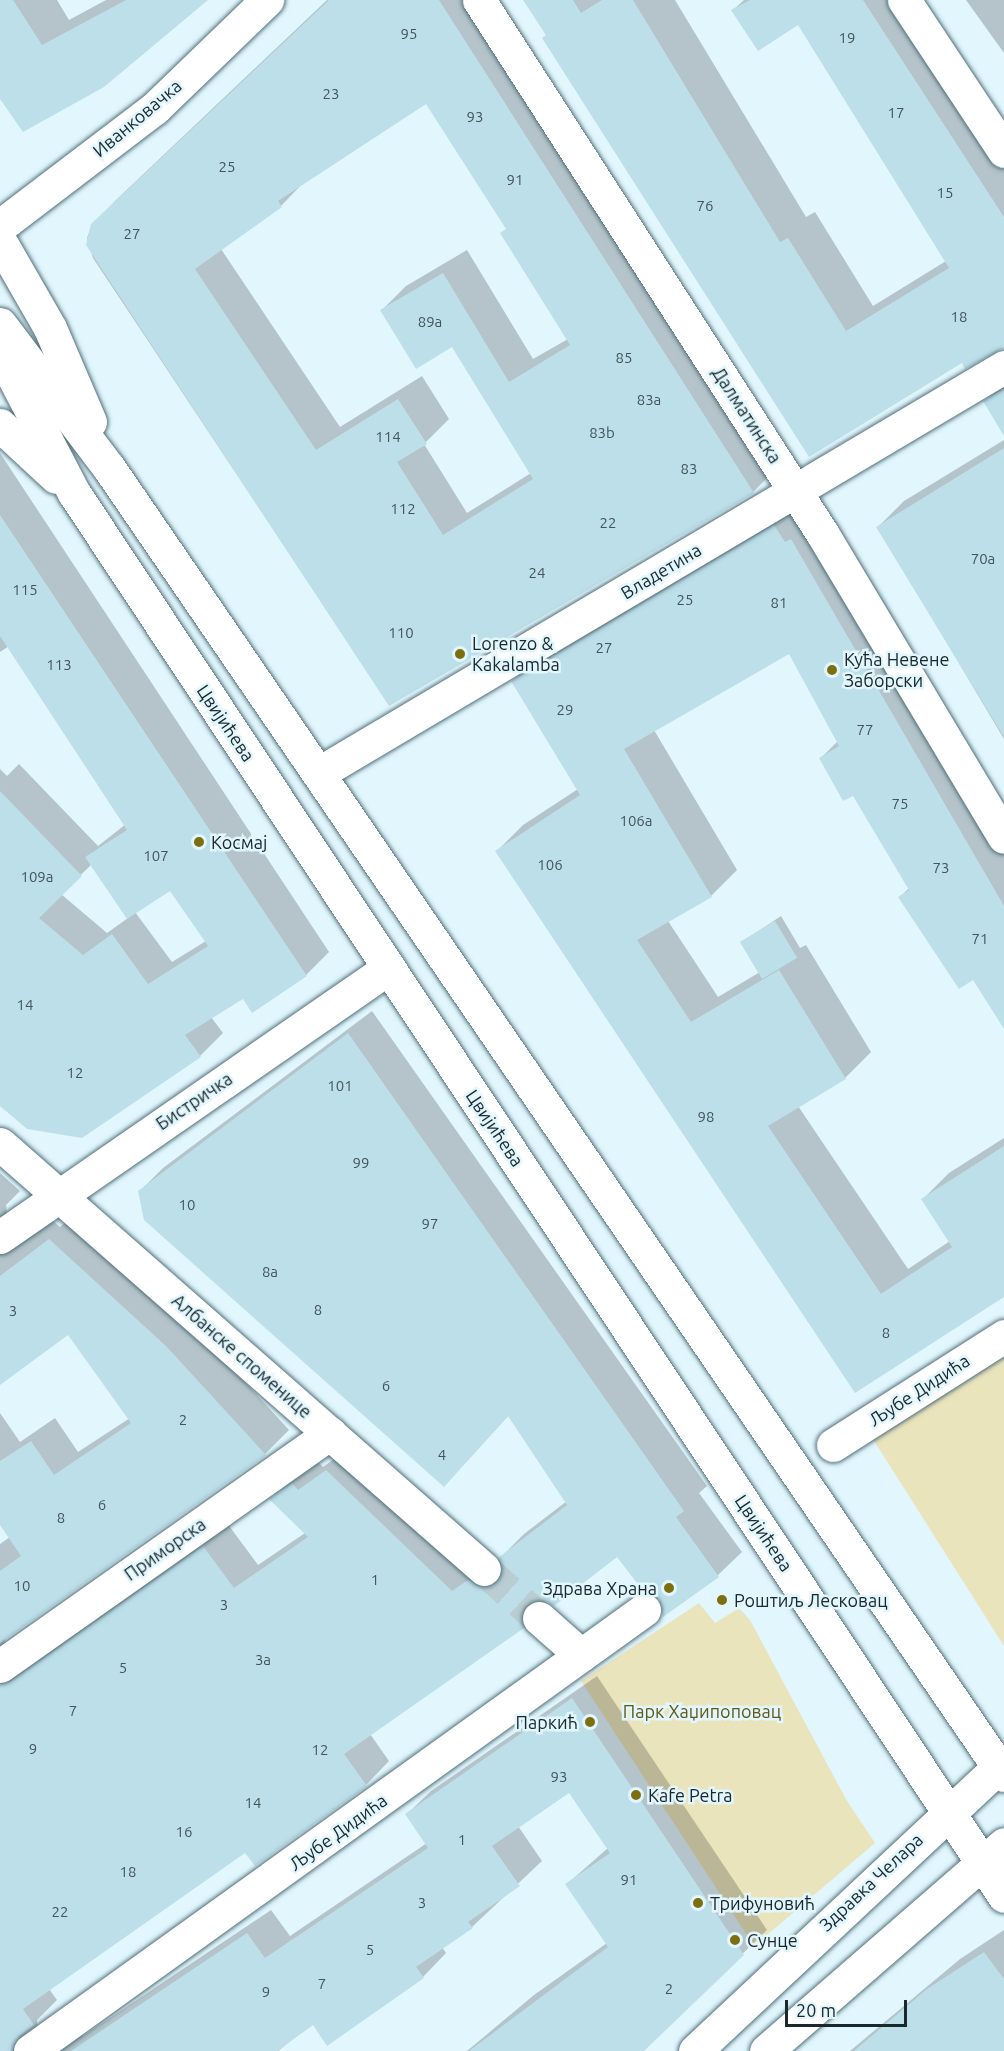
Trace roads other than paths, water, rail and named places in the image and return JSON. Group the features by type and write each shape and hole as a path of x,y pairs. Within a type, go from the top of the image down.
{"street":[{"name":"Иванковачка","path":"0,226 155,108 267,0"},
{"name":"Далматинска","path":"479,0 795,491 1004,837"},
{"path":"904,0 1004,151"},
{"path":"0,241 50,328 109,468"},
{"path":"0,324 109,468 1002,1768"},
{"name":"Цвијићева","path":"0,351 74,493 948,1810 994,1854 1004,1896"},
{"name":"Владетина","path":"319,773 1004,367"},
{"path":"0,424 74,493"},
{"name":"Бистричка","path":"0,1237 57,1194 389,968"},
{"name":"Албанске споменице","path":"0,1144 484,1569"},
{"name":"Љубе Дидића","path":"833,1445 1004,1336"},
{"name":"Приморска","path":"0,1666 330,1433"},
{"name":"Љубе Дидића","path":"30,2051 644,1610"},
{"path":"539,1618 581,1655"},
{"name":"Здравка Челара","path":"695,2051 948,1810 1002,1768"},
{"path":"766,2051 994,1854"}],"tunnel":[{"path":"484,1569 539,1618"}],"place":[{"name":"Lorenzo & Kakalamba","path":"460,654"},
{"name":"Кућа Невене Заборски","path":"832,670"},
{"name":"Космај","path":"199,842"},
{"name":"Здрава Храна","path":"669,1588"},
{"name":"Роштиљ Лесковац","path":"722,1600"},
{"name":"Паркић","path":"590,1722"},
{"name":"Kafe Petra","path":"636,1795"},
{"name":"Трифуновић","path":"698,1903"},
{"name":"Сунце","path":"735,1940"}],"park label":[{"name":"Парк Хаџипоповац","path":"702,1711"}]}
